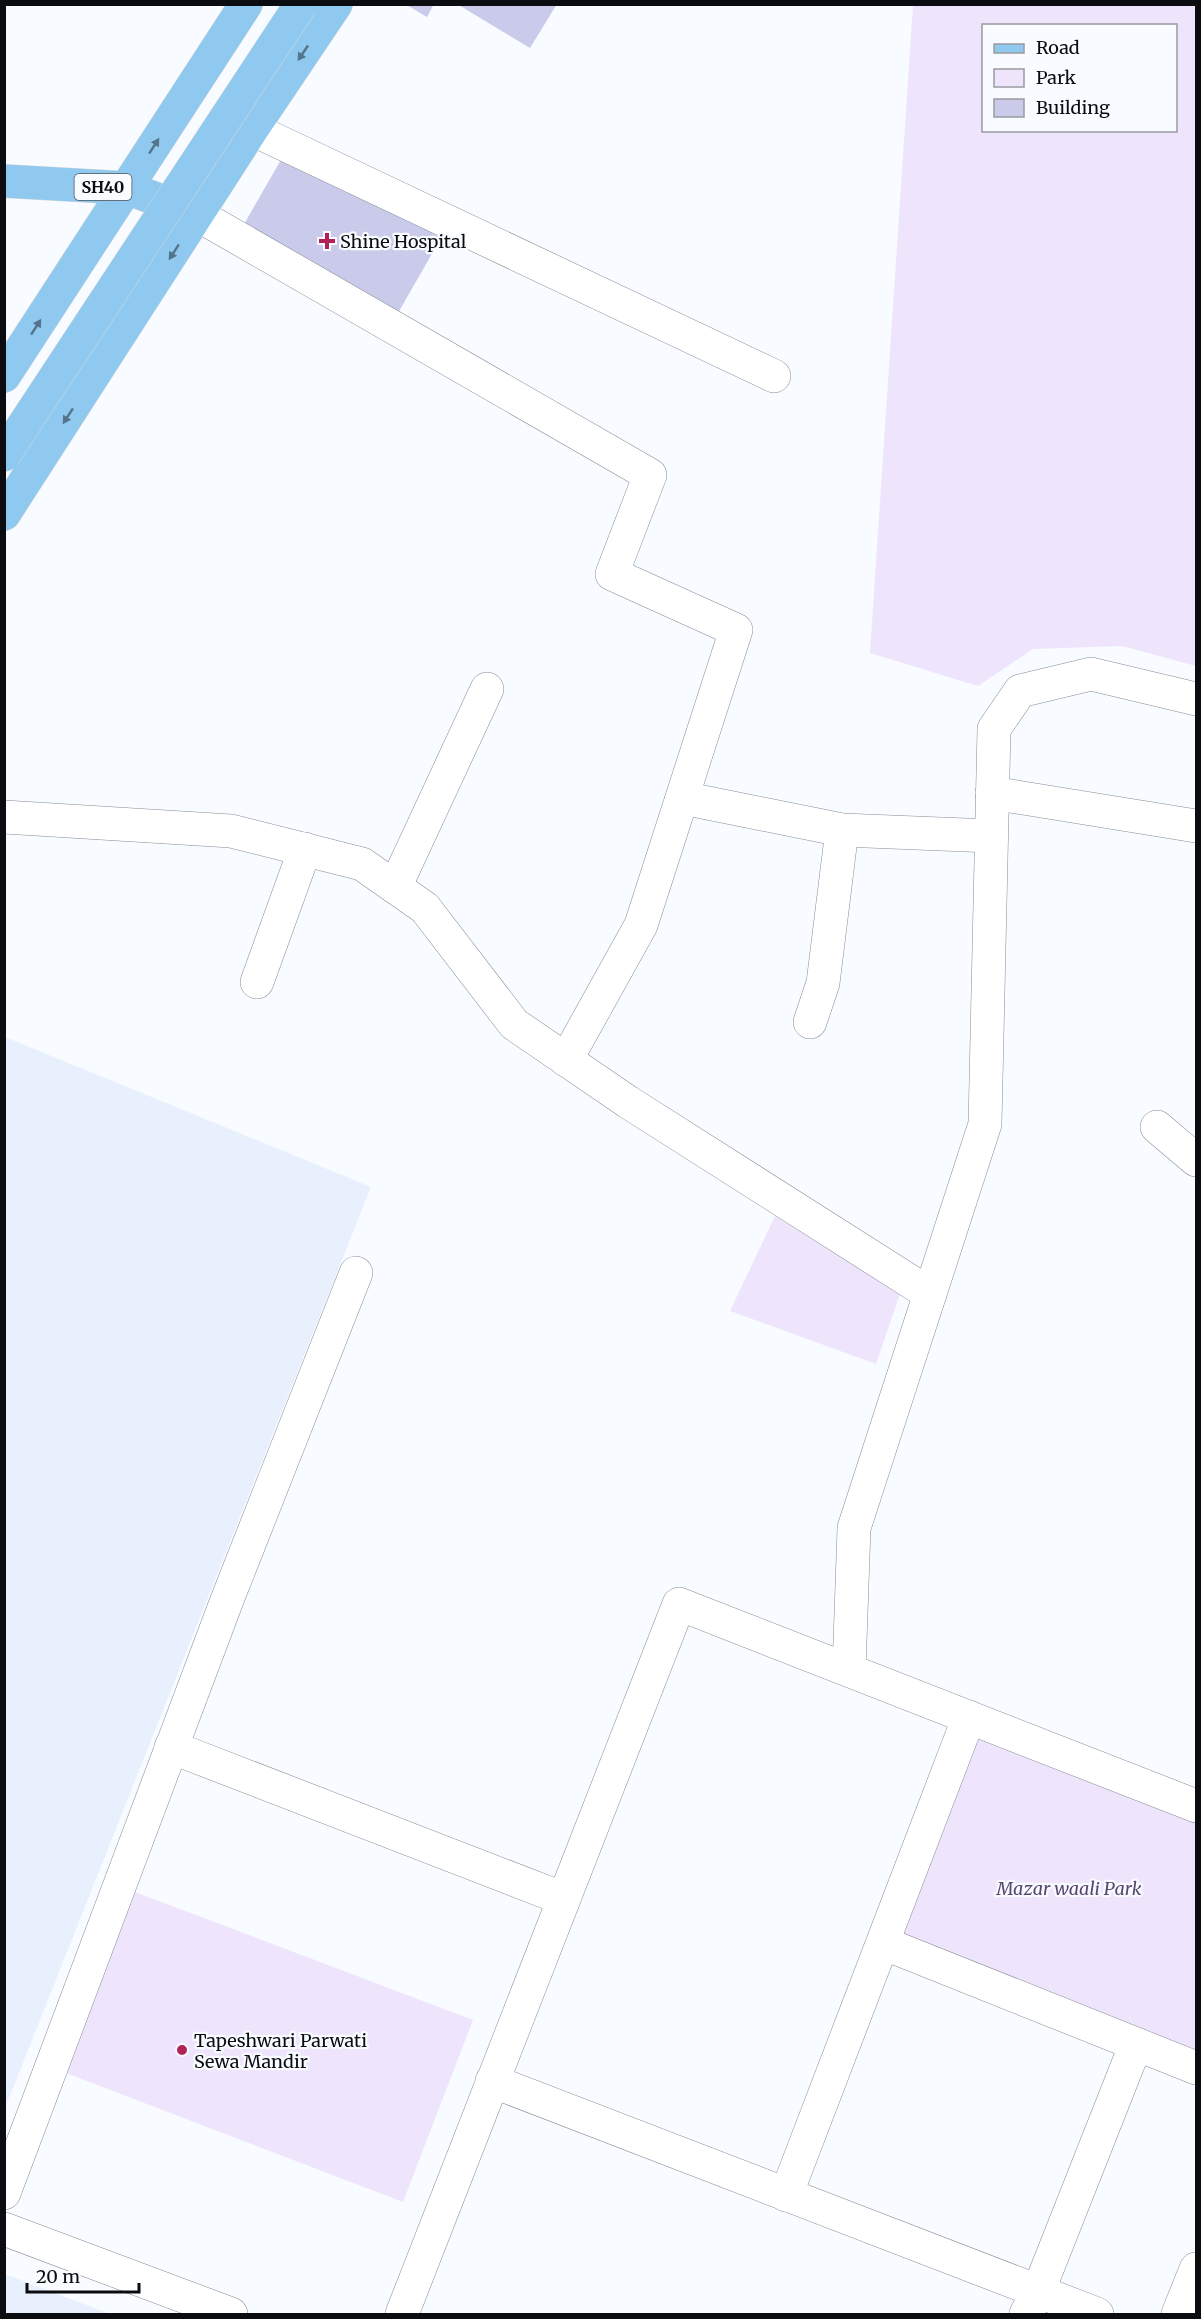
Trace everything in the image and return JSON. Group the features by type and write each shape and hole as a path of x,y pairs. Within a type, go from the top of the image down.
{"main road":[{"path":"4,376 246,4"},
{"path":"4,455 301,4"},
{"path":"4,514 252,129 336,4"},
{"name":"SH40","path":"4,181 127,188 198,214"}],"street":[{"path":"252,129 774,376"},
{"path":"198,214 650,475 612,574 736,630 641,925 566,1060"},
{"path":"849,1670 854,1528 985,1124 994,729 1020,691 1091,674 1197,699"},
{"path":"395,887 487,689"},
{"path":"992,793 1197,826"},
{"path":"683,798 842,830 991,836"},
{"path":"4,817 231,831 362,864 425,908 514,1024 627,1102 930,1294"},
{"path":"810,1022 823,983 842,830"},
{"path":"257,982 305,849"},
{"path":"1157,1127 1197,1160"},
{"path":"4,2193 171,1747 356,1273"},
{"path":"402,2314 679,1604 1197,1806"},
{"path":"786,2195 969,1717"},
{"path":"171,1747 564,1899"},
{"path":"883,1943 1197,2068"},
{"path":"1032,2303 1136,2044"},
{"path":"492,2081 786,2195 1032,2303 1097,2314"},
{"path":"4,2229 231,2314"},
{"path":"1178,2314 1197,2269"}],"shaded area":[{"path":"5,1037 371,1187 5,2108"},
{"path":"5,2274 110,2314 5,2314"}],"green space":[{"path":"913,5 1196,5 1196,666 1122,646 1033,649 978,686 870,653"},
{"path":"775,1216 900,1294 876,1364 730,1311"},
{"name":"Mazar waali Park","path":"976,1734 1196,1820 1196,2056 895,1937"},
{"path":"135,1892 473,2020 403,2202 66,2073"}],"building":[{"path":"405,4 434,4 427,17"},
{"path":"457,4 557,4 530,48"},
{"path":"286,151 441,238 394,320 239,233"}],"place":[{"name":"Shine Hospital","path":"327,241"},
{"name":"Tapeshwari Parwati Sewa Mandir","path":"182,2050"}]}
